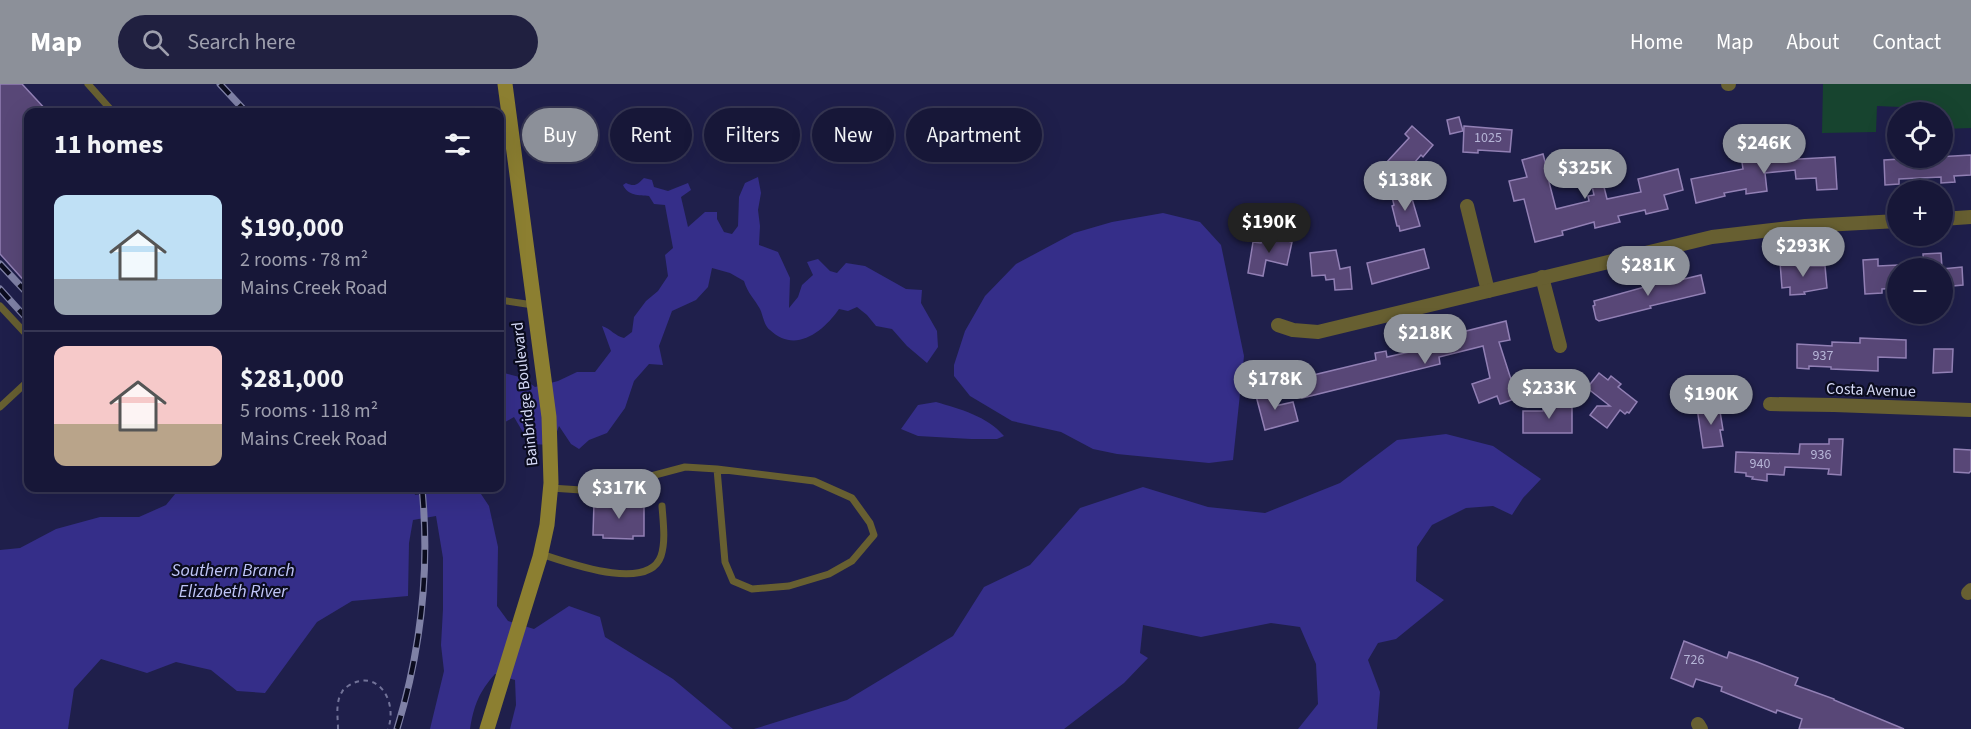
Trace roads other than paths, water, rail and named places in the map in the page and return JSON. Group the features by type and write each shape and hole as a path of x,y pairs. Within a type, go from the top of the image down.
{"main road":[{"name":"Bainbridge Boulevard","path":"486,729 541,554 551,488 549,417 505,84"}],"street":[{"path":"1467,206 1488,291"},
{"path":"1953,218 1971,217"},
{"path":"1278,325 1293,330 1318,332 1728,234 1805,226 1887,222"},
{"path":"1542,277 1560,346"},
{"name":"Costa Avenue","path":"1770,404 1971,410"}],"lane":[{"path":"88,84 109,108"},
{"path":"504,301 533,305"},
{"path":"0,306 24,332"},
{"path":"0,407 24,385"},
{"path":"551,488 581,490 606,488 685,467 717,469 814,481 852,498 870,523 874,535 852,561 829,574 789,586 752,589 742,585 733,581 725,562 717,469"},
{"path":"541,554 596,571 618,573 650,569 660,559 663,546 662,506"}],"water":[{"path":"758,177 761,193 758,210 759,245 778,252 790,278 789,308 798,297 802,285 813,275 807,262 818,259 830,271 837,273 846,263 865,266 906,289 922,290 921,303 937,331 938,347 927,363 892,329 876,326 857,307 848,311 839,309 825,325 808,337 789,340 779,337 766,326 760,309 744,281 730,273 712,268 708,287 696,300 672,311 659,346 663,365 649,364 634,381 625,408 607,433 589,440 579,449 571,444 559,426 552,445 530,444 514,417 504,423 504,373 523,378 535,387 558,381 577,372 595,372 611,351 602,326 624,338 632,332 634,317 646,301 658,291 668,276 665,255 673,248 665,205 654,204 649,196 631,193 623,185 626,183 636,185 644,178 652,180 654,187 668,191 688,183 691,190 681,197 688,227 705,212 717,212 717,219 724,232 732,234 738,226 739,197 745,183"},
{"path":"1163,213 1200,222 1221,245 1244,356 1233,460 1209,463 1117,454 1093,449 1061,432 1012,421 970,396 954,376 954,365 965,331 985,296 1016,264 1074,233 1112,222"},
{"path":"936,402 981,418 1004,436 997,439 971,439 918,436 901,429 918,405"},
{"path":"1446,434 1493,446 1541,479 1523,498 1512,515 1493,506 1466,508 1432,525 1417,547 1416,581 1444,600 1396,639 1378,643 1368,660 1380,692 1377,729 1298,729 1318,704 1316,664 1300,627 1271,623 1201,637 1143,625 1140,653 1148,658 1124,683 1064,729 754,729 847,700 953,636 984,587 1030,565 1080,508 1143,487 1208,507 1265,513 1340,483 1397,440"},
{"name":"Southern Branch Elizabeth River","path":"177,492 414,492 415,495 430,492 480,492 489,506 498,547 497,606 508,621 534,629 569,606 600,617 605,637 673,679 733,729 510,729 516,705 515,680 495,674 478,699 470,729 430,729 444,671 441,645 443,558 436,516 413,520 409,543 408,596 352,601 317,622 265,693 237,691 211,670 176,662 147,673 101,659 74,689 68,729 0,729 0,550 20,548 56,529 100,517 139,517 166,505"}],"railway":[{"path":"220,84 242,108"},
{"path":"0,264 24,290"},
{"path":"0,289 24,316"},
{"path":"397,729 412,669 422,609 425,549 422,492"}]}
